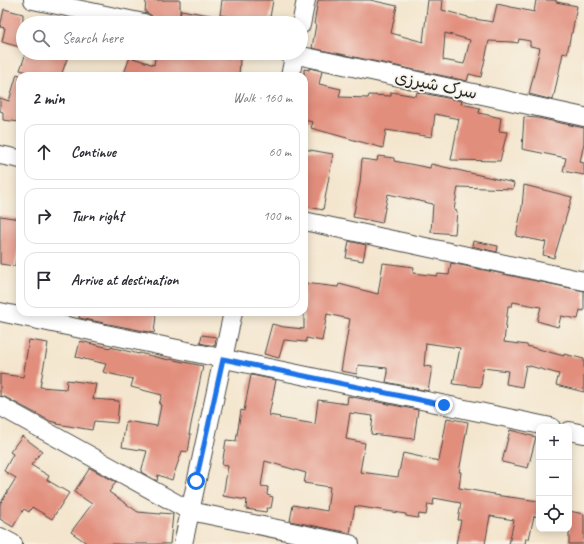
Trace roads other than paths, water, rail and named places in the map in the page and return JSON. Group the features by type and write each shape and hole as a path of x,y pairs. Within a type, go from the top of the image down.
{"street":[{"path":"33,0 110,16"},
{"path":"294,16 297,0"},
{"path":"303,16 306,0"},
{"name":"سرک شیرزی","path":"308,58 584,117"},
{"path":"284,72 289,60"},
{"path":"290,72 291,60"},
{"path":"0,155 16,159"},
{"path":"308,222 584,280"},
{"path":"0,312 16,315"},
{"path":"19,316 536,424"},
{"path":"184,544 194,512 226,360 232,316"},
{"path":"226,360 240,316"},
{"path":"0,406 194,512 350,544"},
{"path":"572,432 584,434"},
{"path":"194,512 194,544"},
{"path":"0,536 13,544"}]}
